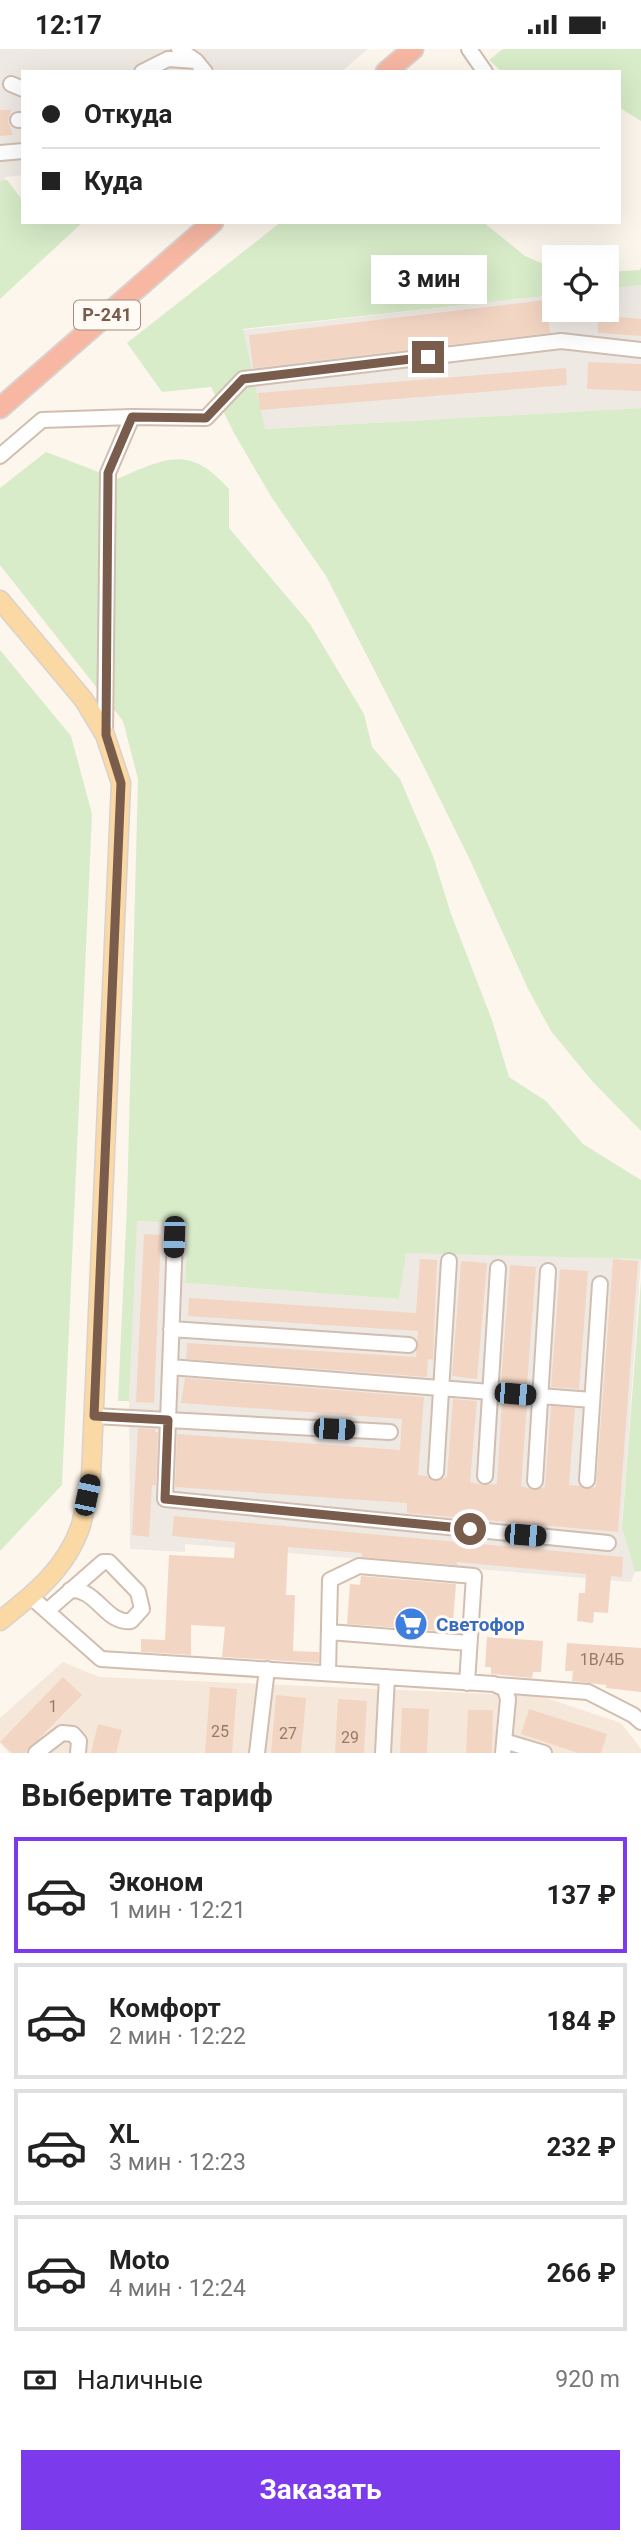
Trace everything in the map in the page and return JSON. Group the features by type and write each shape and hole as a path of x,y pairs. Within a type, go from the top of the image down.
{"highway":[{"path":"388,70 413,49"},
{"name":"Р-241","path":"0,408 211,224"}],"main road":[{"path":"0,600 84,700 106,735 121,783 91,1476 80,1525 59,1567 31,1597 0,1621"}],"lane":[{"path":"179,49 201,67"},
{"path":"469,49 484,70"},
{"path":"146,70 168,59 201,67"},
{"path":"0,153 21,151"},
{"path":"0,456 42,420 206,418 243,379 561,341 641,350"},
{"path":"106,735 108,473 132,417"},
{"path":"174,1237 165,1499 608,1543"},
{"path":"436,1472 449,1261"},
{"path":"485,1476 498,1268"},
{"path":"535,1481 548,1271"},
{"path":"587,1480 600,1284"},
{"path":"171,1329 409,1345"},
{"path":"170,1367 592,1400"},
{"path":"94,1416 390,1432"},
{"path":"47,1611 71,1590 103,1562 109,1562 138,1592 142,1609 131,1621 116,1620 87,1594 71,1590"},
{"path":"328,1673 330,1580 359,1566 474,1576 467,1682"},
{"path":"31,1597 101,1659 588,1692 633,1715 641,1722"},
{"path":"329,1632 469,1643"},
{"path":"257,1753 267,1669"},
{"path":"383,1753 387,1677"},
{"path":"494,1684 505,1689 508,1699 503,1747 544,1753"},
{"path":"36,1753 62,1733 73,1734 79,1741 78,1753"}],"shaded area":[{"path":"0,49 368,49 343,70 21,70 21,175 5,177 7,197 0,198"},
{"path":"641,285 641,408 264,429 242,330 542,296 542,322 619,322 619,288"},
{"path":"136,1221 188,1224 185,1283 399,1299 405,1252 641,1259 622,1526 635,1572 631,1582 185,1544 185,1552 130,1549 129,1401"},
{"path":"63,1662 99,1677 540,1696 621,1723 641,1749 641,1753 9,1753 0,1743 0,1718"}],"green space":[{"path":"503,49 641,49 641,121 621,109 621,70 500,70 489,60"},
{"path":"7,180 21,198 21,224 81,224 0,299 0,181"},
{"path":"278,224 485,224 525,256 542,263 542,296 243,329 265,429 641,408 641,1131 592,1081 551,1031 528,989 470,860 425,769 326,576 272,498 211,387 162,392 127,343"},
{"path":"641,267 641,285 619,288 619,271 640,270"},
{"path":"46,452 117,479 163,461 189,461 202,465 229,489 229,528 310,624 364,714 372,747 400,779 433,856 451,914 492,1020 509,1077 546,1101 583,1144 641,1180 641,1259 406,1253 399,1299 185,1283 188,1224 137,1221 129,1401 118,1401 127,1204 138,779 123,721 0,565 0,488"},
{"path":"0,650 71,736 92,814 62,1485 0,1551"},
{"path":"641,1280 641,1571 635,1572 622,1527"}],"building":[{"path":"0,110 11,110 8,121 13,135 0,136"},
{"path":"542,300 542,322 549,322 550,333 253,368 249,335"},
{"path":"619,317 641,319 641,336 598,333 598,322 619,322"},
{"path":"588,362 641,364 641,391 587,389"},
{"path":"566,368 567,385 260,410 258,393"},
{"path":"144,1234 161,1235 154,1403 136,1402"},
{"path":"420,1259 437,1260 433,1360 428,1359 427,1377 186,1359 187,1343 416,1357 418,1331 188,1316 189,1298 416,1313"},
{"path":"613,1259 638,1261 618,1532 407,1513 407,1503 175,1487 177,1434 400,1450 402,1419 181,1403 185,1378 424,1397 418,1475 435,1481 447,1477 453,1399 477,1401 470,1482 484,1485 497,1484 502,1403 527,1405 521,1486 534,1490 545,1487 551,1406 575,1408 569,1485 586,1489 596,1487"},
{"path":"461,1261 487,1263 477,1379 452,1376"},
{"path":"510,1265 536,1267 527,1385 501,1383"},
{"path":"560,1269 588,1271 579,1389 551,1387"},
{"path":"138,1428 155,1429 155,1432 158,1432 156,1485 152,1485 149,1537 132,1535"},
{"path":"174,1516 623,1557 622,1577 611,1576 608,1613 594,1612 593,1623 577,1621 579,1593 585,1593 586,1574 457,1562 457,1565 362,1557 362,1553 288,1547 286,1595 295,1595 293,1651 319,1652 319,1663 222,1657 225,1627 191,1625 191,1655 141,1652 141,1639 165,1640 169,1555 234,1558 235,1542 172,1536"},
{"path":"361,1576 456,1584 452,1632 347,1624 350,1584 360,1585"},
{"path":"487,1637 543,1641 541,1672 533,1672 532,1678 491,1674 491,1667 485,1667"},
{"path":"567,1643 641,1648 641,1692 572,1681 573,1671 565,1671"},
{"path":"63,1677 82,1695 25,1753 12,1753 0,1742"},
{"path":"210,1687 237,1689 232,1753 205,1753"},
{"path":"276,1695 306,1698 301,1753 271,1753"},
{"path":"338,1699 367,1701 364,1753 335,1753"},
{"path":"402,1708 429,1709 427,1753 400,1753"},
{"path":"529,1709 607,1734 601,1753 578,1753 521,1734"},
{"path":"468,1710 493,1710 492,1753 466,1753"},
{"path":"98,1724 122,1730 116,1753 91,1753"}],"place":[{"name":"Светофор","path":"411,1624"}],"route":[{"path":"428,357 243,379 206,418 132,417 108,473 106,735 121,783 94,1416 168,1420 165,1499 470,1529"}]}
